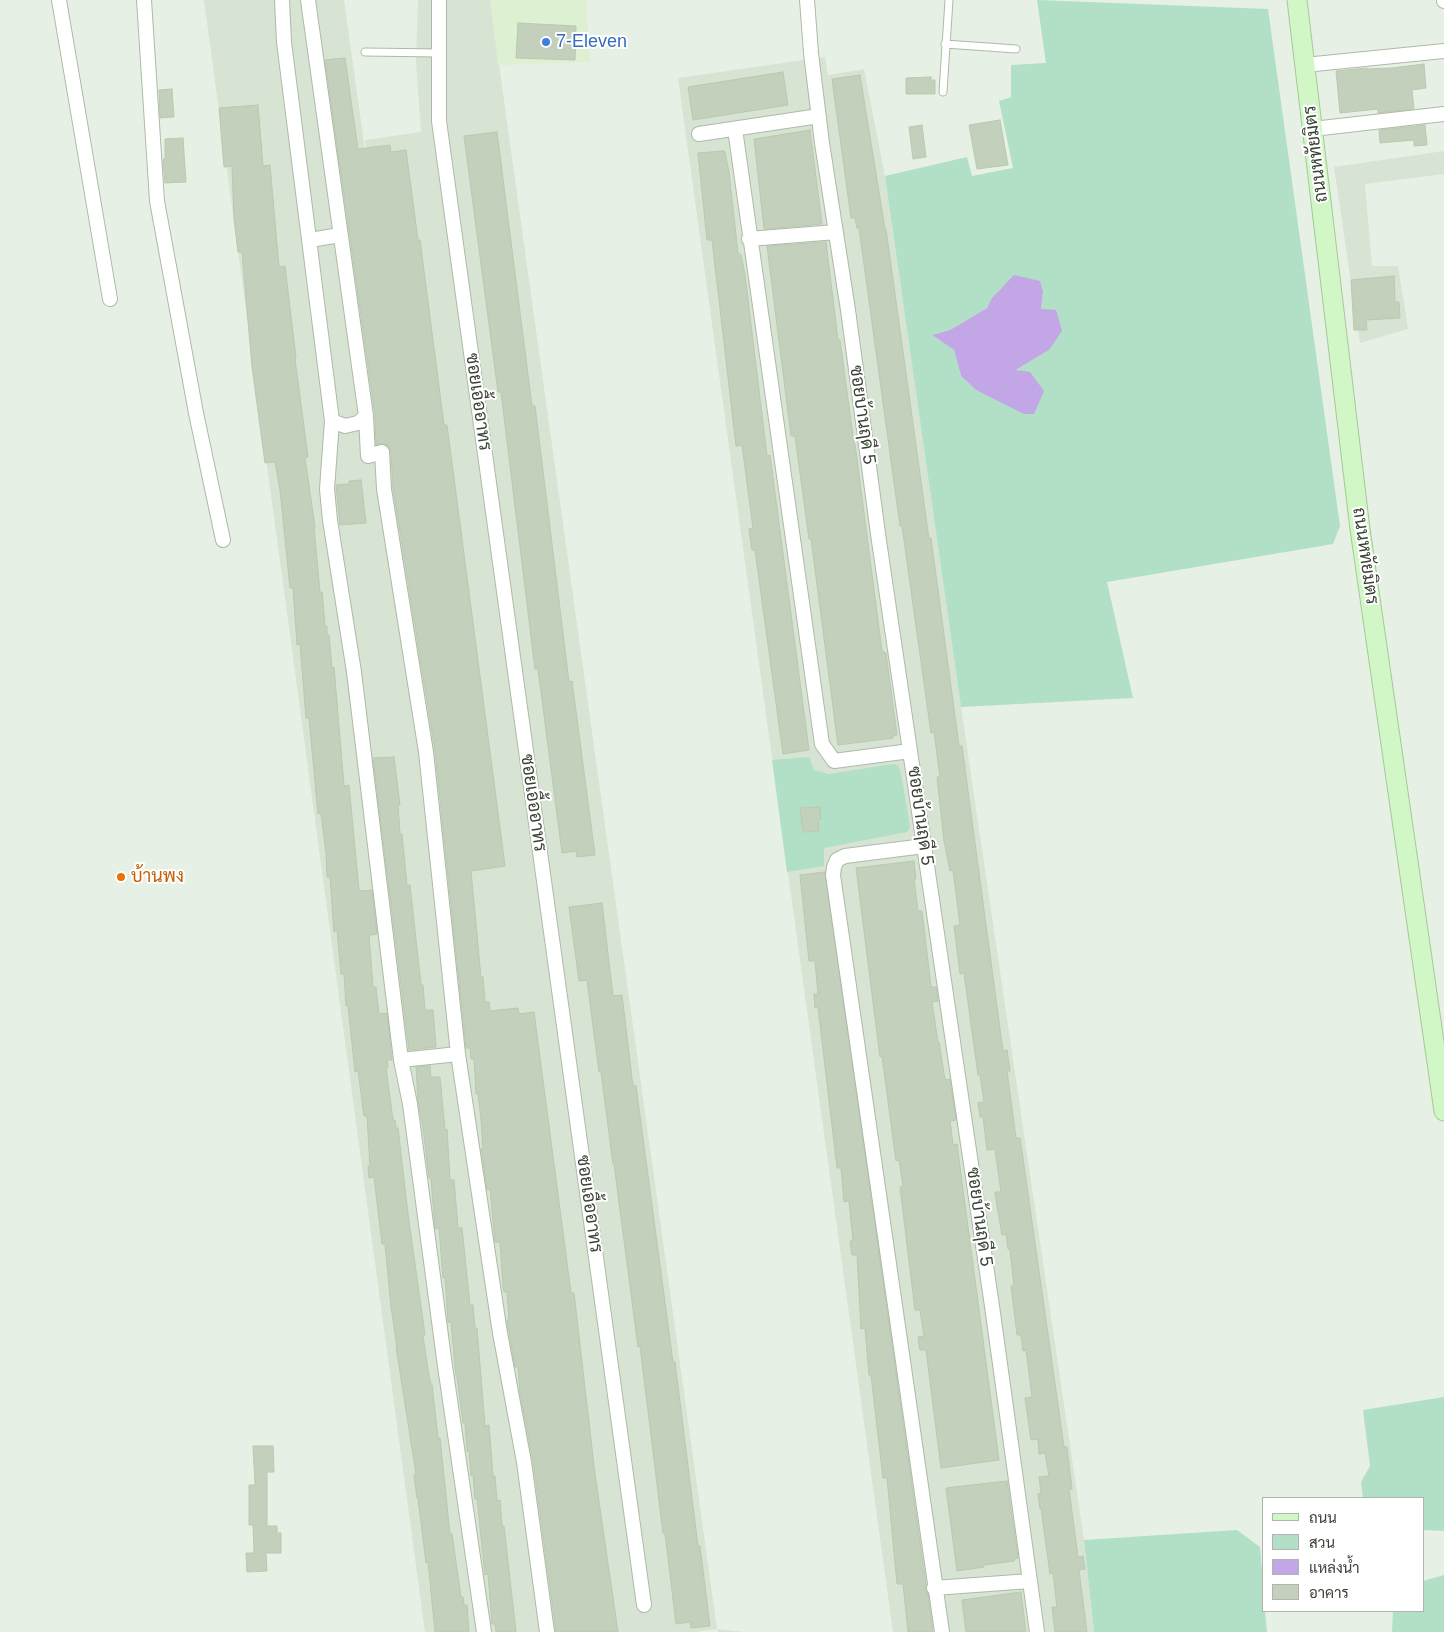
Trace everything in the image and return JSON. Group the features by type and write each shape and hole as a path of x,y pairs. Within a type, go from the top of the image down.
{"street":[{"path":"59,0 110,298"},
{"path":"144,0 156,200 196,413 223,540"},
{"path":"282,0 284,42 332,421 327,489 330,520 354,672 401,1060 410,1104 445,1366 484,1632"},
{"path":"308,0 366,416 368,456 382,452 384,489 426,752 458,1054 500,1333 524,1462 547,1632"},
{"name":"ซอยเอื้ออาทร","path":"439,0 439,121 644,1605"},
{"name":"ซอยบ้านฤดี 5","path":"807,0 819,116 1037,1632"},
{"name":"ถนนหทัยมิตร","path":"1297,0 1360,530 1444,1111"},
{"path":"1305,65 1444,51"},
{"path":"1312,129 1444,114"},
{"path":"699,134 819,116"},
{"path":"735,129 749,239 781,448 822,744 834,761 910,751"},
{"path":"749,239 836,232"},
{"path":"310,240 340,235"},
{"path":"332,421 345,426 358,423 366,416"},
{"path":"924,846 845,856 837,860 833,875 901,1343 934,1588 942,1632"},
{"path":"401,1060 458,1054"},
{"path":"934,1588 1030,1582"}],"lane":[{"path":"943,92 949,0"},
{"path":"945,44 1016,49"},
{"path":"365,52 439,53"}],"shaded area":[{"path":"204,0 344,0 572,1632 425,1632"},
{"path":"418,0 490,0 717,1629 696,1632 573,1632 365,140 421,132 416,62"},
{"path":"490,0 586,0 590,62 498,65"},
{"path":"825,57 828,75 864,69 885,176 1084,1540 1094,1632 893,1632 678,78"},
{"path":"1444,151 1444,174 1365,184 1372,266 1398,266 1408,329 1360,343 1334,167"},
{"path":"717,1629 744,1632 718,1632"}],"green space":[{"path":"1037,0 1268,9 1340,526 1333,544 1107,582 1133,698 961,707 885,176 967,157 972,176 1013,168 999,101 1011,97 1011,65 1046,63","holes":["1001,288 1043,292 1041,309 1049,350 1015,371 999,400 976,390 961,376 954,350 932,335 950,330 987,308"]},
{"path":"809,757 814,770 829,774 893,764 898,765 910,827 907,832 824,848 824,866 787,872 772,760"},
{"path":"1444,1397 1444,1531 1424,1530 1424,1497 1363,1497 1361,1482 1370,1466 1363,1410"},
{"path":"1237,1530 1260,1547 1262,1612 1265,1612 1267,1632 1094,1632 1084,1540"},
{"path":"1444,1575 1444,1632 1392,1632 1393,1612 1424,1612 1424,1581"}],"water":[{"path":"1014,275 1040,281 1043,292 1041,309 1056,310 1062,331 1049,350 1016,370 1030,372 1044,391 1034,414 1024,414 976,390 961,376 954,350 932,335 950,330 987,308 992,298"}],"building":[{"name":"7-Eleven","path":"518,23 576,26 575,60 516,58"},
{"path":"345,58 358,149 390,145 391,152 406,150 418,240 420,240 444,425 447,425 505,866 471,871 481,977 483,977 485,1002 489,1002 490,1011 518,1008 519,1014 534,1012 571,1293 574,1293 595,1474 618,1632 556,1632 533,1461 520,1393 518,1367 515,1367 507,1320 509,1320 507,1292 504,1292 503,1286 500,1242 495,1242 490,1189 487,1190 481,1149 483,1149 481,1119 478,1094 476,1094 474,1059 471,1059 470,1048 466,1048 435,751 393,488 391,452 385,444 376,445 375,415 325,60"},
{"path":"1424,64 1426,88 1412,90 1414,109 1378,113 1378,109 1340,113 1336,71"},
{"path":"783,72 788,105 693,120 688,87"},
{"path":"860,75 886,229 959,746 962,746 1003,1051 1007,1050 1010,1071 1007,1071 1016,1138 1020,1138 1064,1447 1067,1447 1072,1489 1069,1489 1078,1557 1083,1556 1085,1569 1079,1570 1087,1632 1055,1632 1052,1607 1057,1607 1053,1573 1050,1574 1038,1494 1041,1493 1039,1477 1049,1476 1045,1453 1039,1454 1038,1439 1031,1440 1025,1398 1032,1397 1026,1350 1023,1351 1021,1335 1017,1335 1011,1286 1014,1286 1010,1249 1008,1249 1006,1234 1002,1235 997,1206 995,1192 1001,1192 995,1149 987,1150 983,1117 980,1117 978,1103 984,1102 980,1075 978,1075 964,973 960,974 954,926 960,925 953,870 950,871 944,841 937,777 940,777 934,732 931,733 902,526 900,526 859,228 857,228 855,218 851,218 832,79"},
{"path":"931,77 931,80 935,80 935,94 906,94 906,78"},
{"path":"172,89 174,117 160,118 159,90"},
{"path":"258,105 263,166 270,165 279,267 285,266 308,457 305,458 315,527 320,592 322,592 325,626 327,626 327,635 329,635 332,668 334,667 344,786 349,785 359,891 372,890 377,934 369,935 373,987 376,987 379,1014 387,1013 392,1060 387,1060 388,1068 386,1068 393,1120 395,1120 396,1128 398,1128 425,1335 423,1336 432,1384 438,1438 440,1438 450,1534 452,1534 461,1597 463,1597 464,1605 467,1605 469,1632 435,1632 428,1562 426,1563 414,1475 416,1474 396,1347 385,1244 382,1244 374,1177 369,1178 367,1116 364,1116 358,1071 355,1072 348,1006 346,1006 344,974 341,974 337,931 334,932 330,877 327,877 321,813 318,814 309,718 306,718 300,644 297,645 293,588 290,588 280,490 275,462 265,463 252,367 242,252 238,252 234,219 232,166 224,167 219,108"},
{"path":"1000,120 1008,165 977,169 969,125"},
{"path":"922,125 926,157 913,159 909,127"},
{"path":"1425,125 1427,145 1414,146 1414,140 1380,143 1379,130"},
{"path":"810,130 822,224 764,229 754,139"},
{"path":"497,132 532,406 535,406 569,682 572,681 595,855 577,857 576,851 562,853 538,669 535,669 501,392 498,392 464,136"},
{"path":"183,138 186,182 165,183 163,159 165,159 165,139"},
{"path":"725,152 729,172 738,253 741,255 745,275 767,456 770,455 809,750 783,754 755,550 752,550 749,529 753,528 742,445 736,446 712,240 707,240 698,153"},
{"path":"826,242 882,651 886,653 897,735 893,736 893,738 838,745 811,539 809,539 795,436 791,436 767,246"},
{"path":"1394,276 1395,302 1399,302 1400,318 1366,320 1367,330 1354,330 1351,280"},
{"path":"361,480 366,523 340,525 336,485 349,484 349,481"},
{"path":"394,757 400,805 398,805 400,834 402,834 407,885 410,885 421,985 423,985 425,1010 433,1010 436,1047 409,1050 373,758"},
{"path":"820,807 819,831 803,832 800,808"},
{"path":"914,861 918,911 922,911 931,987 936,987 938,1001 932,1002 938,1042 945,1080 950,1079 956,1120 950,1121 953,1145 957,1144 999,1460 941,1468 926,1350 920,1350 918,1337 924,1336 920,1310 915,1310 900,1187 903,1186 899,1160 896,1161 882,1056 880,1057 856,868"},
{"path":"825,872 926,1584 925,1589 928,1594 933,1632 908,1632 903,1584 897,1584 887,1478 883,1478 871,1375 869,1375 865,1328 861,1329 857,1255 852,1255 850,1241 853,1241 849,1201 844,1202 841,1168 837,1168 818,1007 815,1008 814,994 818,994 815,961 809,961 800,875"},
{"path":"602,903 613,996 622,995 633,1086 636,1086 710,1626 691,1628 690,1622 676,1624 640,1346 638,1347 601,1072 599,1072 587,980 579,981 569,907"},
{"path":"430,1066 431,1077 440,1077 445,1130 447,1129 450,1180 454,1180 458,1228 462,1228 470,1305 473,1305 475,1328 477,1328 485,1426 489,1425 493,1476 495,1476 497,1501 500,1500 502,1526 504,1526 516,1632 496,1632 495,1624 492,1624 488,1574 485,1575 477,1499 475,1499 473,1475 471,1476 465,1423 463,1423 456,1377 451,1322 448,1322 439,1228 435,1229 431,1178 429,1178 418,1101 416,1067"},
{"path":"253,1446 273,1446 274,1472 267,1472 267,1526 277,1526 277,1533 281,1533 281,1553 266,1553 267,1571 247,1572 246,1553 254,1553 253,1525 249,1525 249,1485 255,1485"},
{"path":"1007,1481 1018,1558 1014,1559 1014,1561 957,1571 946,1488"},
{"path":"1021,1592 1026,1632 966,1632 962,1600"}],"place":[{"name":"7-Eleven","path":"546,42"},
{"name":"บ้านพง","path":"121,877"}]}
